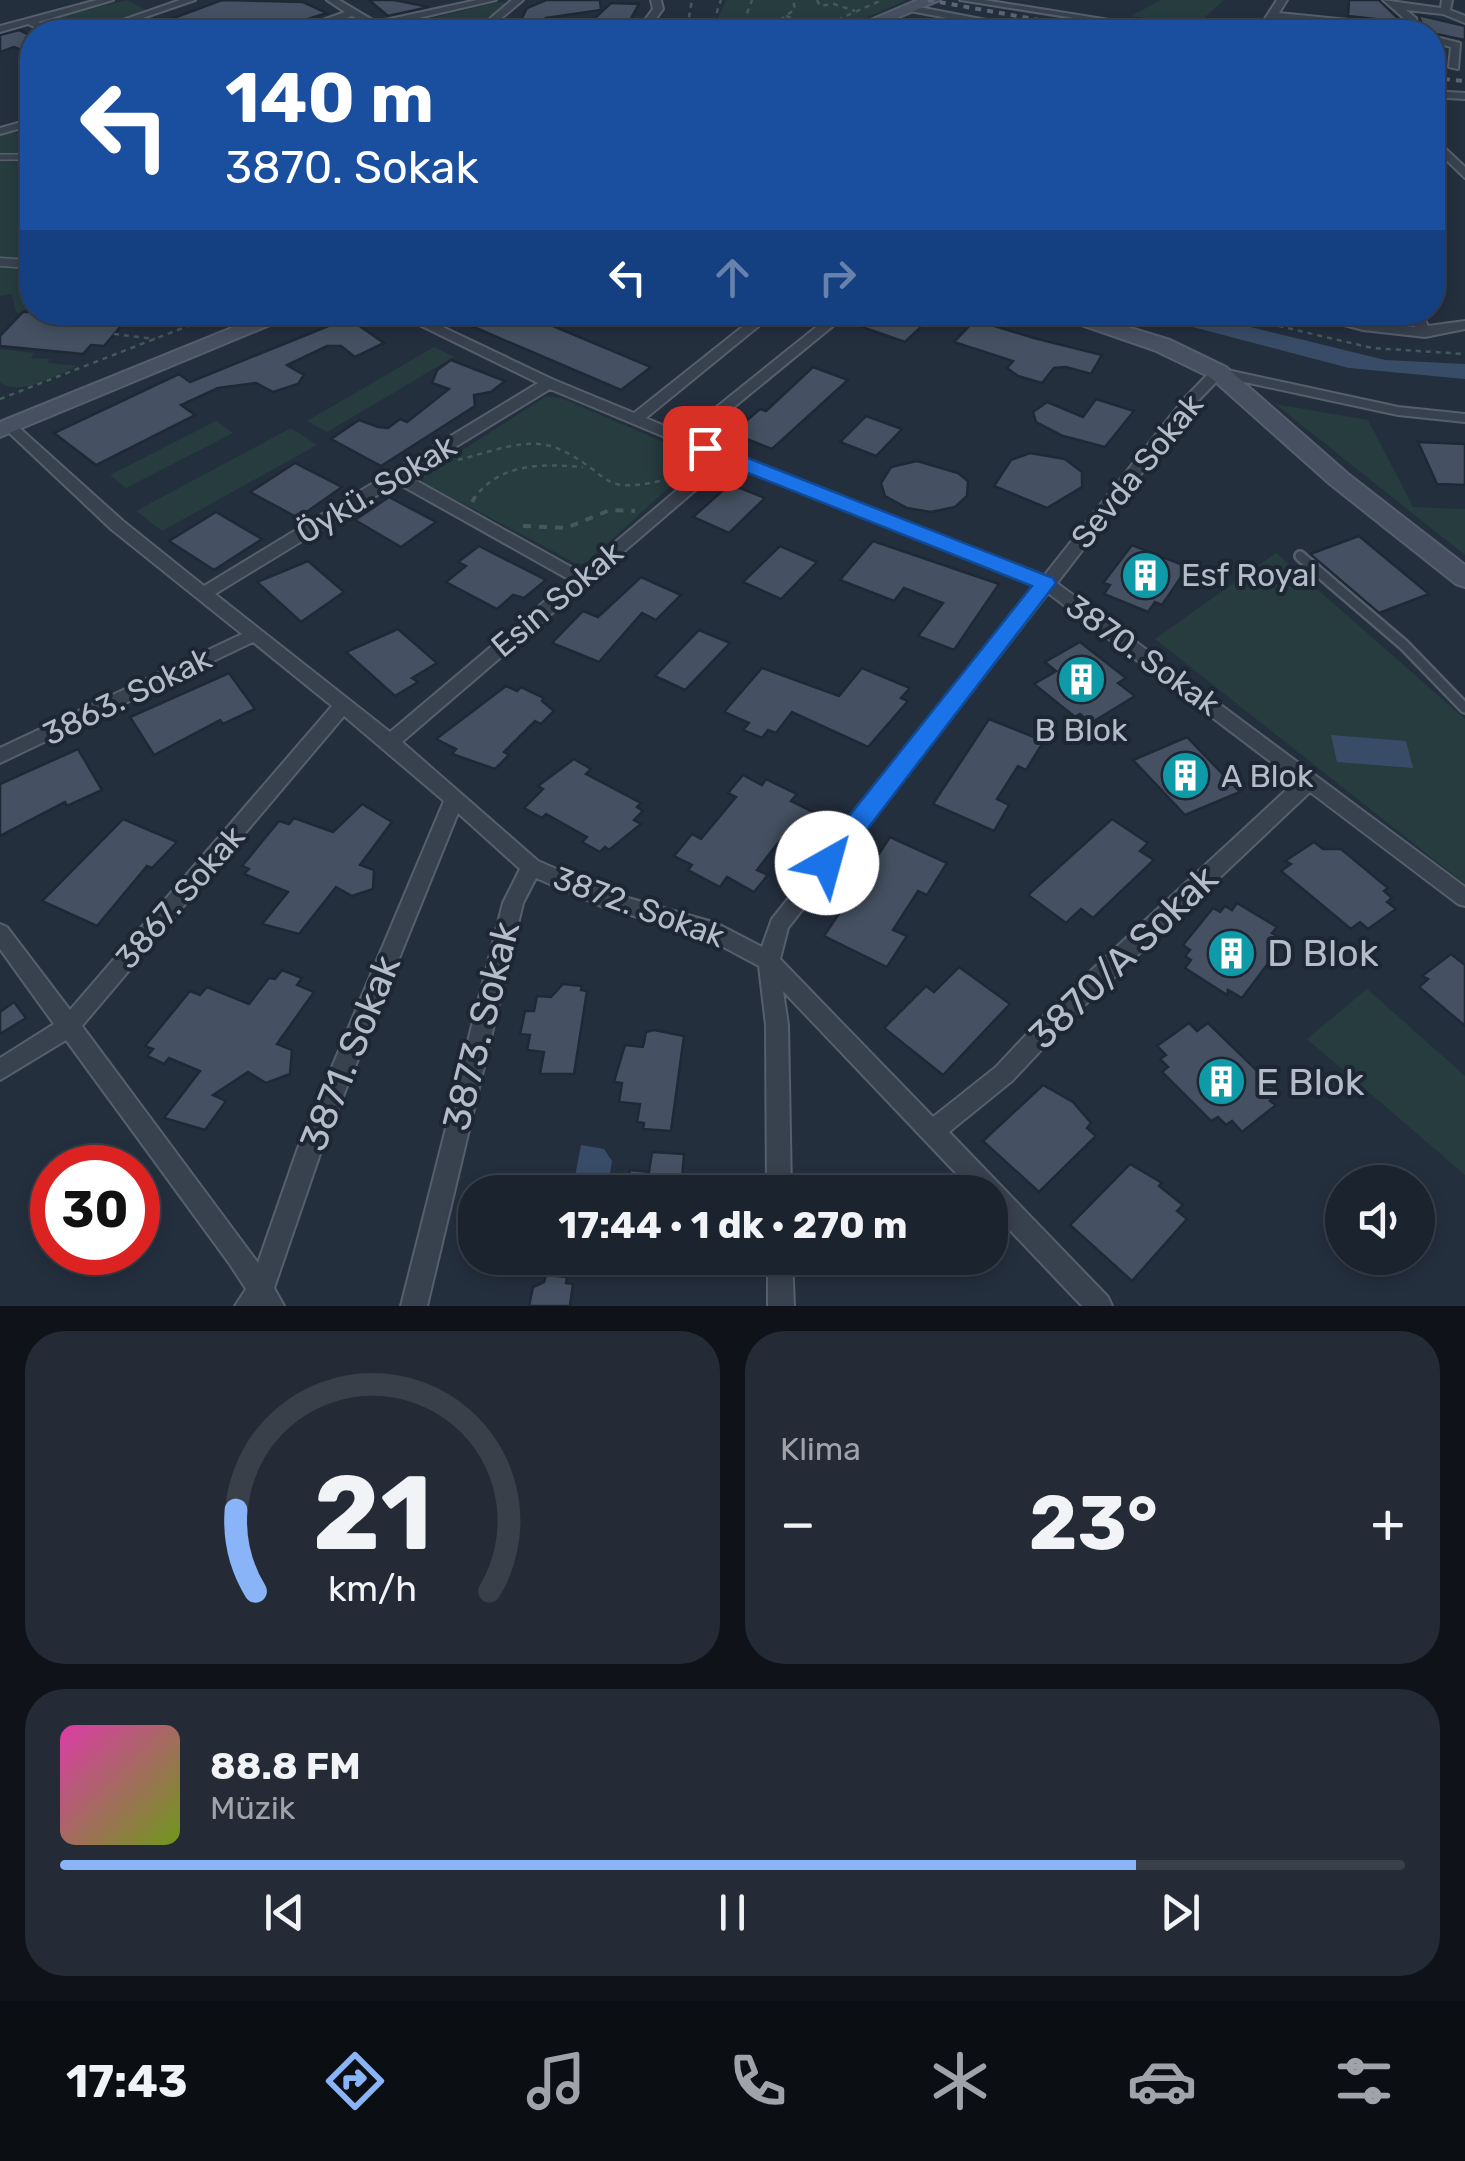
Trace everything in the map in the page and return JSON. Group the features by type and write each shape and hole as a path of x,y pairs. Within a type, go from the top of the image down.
{"street":[{"path":"33,20 108,0"},
{"path":"138,0 158,10"},
{"path":"129,20 190,0"},
{"path":"332,0 365,20"},
{"path":"403,20 491,0"},
{"path":"494,20 518,0"},
{"path":"965,0 1098,20"},
{"path":"1271,20 1282,0"},
{"path":"1394,3 1446,5 1465,20"},
{"path":"910,20 933,8"},
{"path":"878,20 901,10 933,8 974,20"},
{"path":"331,20 352,13"},
{"path":"1272,15 1317,20"},
{"path":"1454,67 1460,42"},
{"path":"1445,152 1465,174"},
{"path":"3,422 218,325"},
{"path":"3,422 258,325"},
{"name":"3870. Sokak","path":"426,325 549,384 725,458 1046,583 1465,898"},
{"path":"636,419 754,325"},
{"path":"685,440 828,325"},
{"path":"1097,325 1162,345 1218,372 1398,411 1465,418"},
{"path":"1357,325 1425,333 1465,325"},
{"path":"1421,325 1425,333"},
{"path":"1218,372 1340,478 1465,578"},
{"name":"Sevda Sokak","path":"779,1175 777,1025 769,960 779,925 1046,583 1161,444 1189,402 1218,372"},
{"name":"Öykü. Sokak","path":"203,594 549,384"},
{"name":"3872. Sokak","path":"3,422 117,525 390,742 531,867 610,901 710,929 769,960 1098,1306"},
{"name":"Esin Sokak","path":"390,742 725,458"},
{"path":"398,477 580,579"},
{"name":"3863. Sokak","path":"0,756 254,635"},
{"name":"3867. Sokak","path":"0,1070 69,1026 343,704"},
{"name":"3870/A Sokak","path":"934,1130 1004,1074 1063,1012 1310,780"},
{"name":"3871. Sokak","path":"260,1301 310,1148 454,799"},
{"name":"3873. Sokak","path":"414,1306 513,903 531,867"},
{"path":"0,933 260,1301"},
{"path":"780,1275 781,1306"}],"lane":[{"path":"1300,556 1404,645 1465,708"}],"path":[{"path":"779,20 795,8 793,0"},
{"path":"817,0 820,6 833,2 874,16"},
{"path":"838,20 882,0"},
{"path":"786,16 798,20"},
{"path":"0,399 191,325"},
{"path":"1271,325 1354,346 1429,356 1465,354"},
{"path":"114,334 155,339"},
{"path":"421,462 452,462 501,446 524,444 557,448 608,484 651,485 675,477"},
{"path":"467,516 478,491 495,476 533,465 583,468"},
{"path":"486,526 566,528 618,509 654,517"}],"green space":[{"path":"127,0 148,11 127,20 55,20"},
{"path":"726,0 905,1 861,20 717,20"},
{"path":"1161,0 1224,0 1202,20 1131,16"},
{"path":"501,2 507,4 484,20 422,20"},
{"path":"0,134 20,134 20,314 16,312 12,294 0,296"},
{"path":"434,347 454,357 327,432 307,421"},
{"path":"0,349 34,353 31,358 49,359 48,363 78,366 38,383 8,386 0,382"},
{"path":"545,397 561,398 701,458 585,564 575,563 423,482 424,475"},
{"path":"1275,404 1368,420 1413,507 1465,509 1465,555"},
{"path":"216,421 233,433 126,488 110,475"},
{"path":"291,428 317,445 162,531 136,511"},
{"path":"1276,553 1465,719 1465,884 1155,639"},
{"path":"1367,989 1465,1076 1465,1175 1307,1039"}],"water":[{"path":"1185,325 1242,325 1385,360 1465,364 1465,379 1349,368"},
{"path":"1331,735 1406,741 1413,768 1337,762"},
{"path":"581,1145 604,1149 612,1161 610,1175 575,1175"}],"building":[{"path":"222,0 303,2 327,13 305,20 168,20"},
{"path":"369,0 394,0 429,7 388,16"},
{"path":"546,0 600,0 601,10 521,20 527,8"},
{"path":"1349,0 1379,0 1400,20 1384,20 1348,16"},
{"path":"611,3 639,4 630,20 593,20"},
{"path":"1445,21 1465,26 1465,40 1445,36"},
{"path":"20,30 20,49 14,47 0,52 0,35"},
{"path":"20,315 20,325 122,325 104,346 91,345 83,354 0,346 0,336"},
{"path":"331,325 358,325 384,343 355,357 341,346 327,346 287,365 304,375 298,384 273,392 256,383 218,388 181,405 195,415 96,465 54,433 179,374 190,382"},
{"path":"469,325 550,325 651,367 621,390"},
{"path":"860,325 923,325 905,342"},
{"path":"970,325 991,325 1102,355 1091,374 1054,368 1042,383 1018,376 1007,368 1013,361 954,342"},
{"path":"451,360 505,381 491,392 474,395 475,406 381,466 331,439 359,420 388,428 400,419 407,422 449,389 432,383 437,370"},
{"path":"813,367 848,380 772,449 732,433 760,409 766,411"},
{"path":"1096,399 1134,411 1105,447 1063,436 1036,422 1033,412 1047,402 1083,417"},
{"path":"866,416 902,429 876,456 840,442"},
{"path":"1418,442 1465,444 1465,485 1437,484"},
{"path":"1030,453 1065,459 1082,472 1082,487 1047,508 994,486 1011,460"},
{"path":"917,461 958,473 968,481 967,496 955,507 931,512 907,508 885,496 881,483 891,467"},
{"path":"295,463 342,487 298,518 250,492"},
{"path":"730,484 765,498 729,533 693,517"},
{"path":"389,497 436,522 401,547 355,520"},
{"path":"216,512 262,539 214,570 169,541"},
{"path":"1359,536 1429,594 1379,613 1310,554"},
{"path":"873,541 999,584 954,650 918,636 943,603 904,588 894,601 840,580"},
{"name":"Esf Royal","path":"1132,545 1188,567 1162,605 1155,602 1148,612 1104,594 1110,585 1103,583"},
{"path":"479,546 546,580 524,598 513,595 497,609 446,582 466,566 458,562"},
{"path":"780,546 817,562 781,599 743,582"},
{"path":"308,561 344,592 301,622 257,582"},
{"path":"641,577 681,595 656,620 642,613 599,662 552,643 583,611 598,617"},
{"path":"398,629 437,663 412,678 418,682 395,696 346,652"},
{"path":"699,630 730,643 685,690 655,676"},
{"name":"B Blok","path":"1080,642 1126,678 1118,683 1135,696 1091,723 1080,714 1075,717 1034,684 1056,671 1045,662"},
{"path":"762,668 839,696 862,668 910,688 901,698 908,701 868,747 792,712 776,733 768,730 762,738 743,730 749,723 724,712"},
{"path":"229,673 255,709 223,724 220,720 154,755 130,717"},
{"path":"506,686 517,691 521,687 544,698 542,701 554,711 541,724 535,721 504,752 509,755 495,769 452,754 456,749 436,739"},
{"path":"989,719 1044,741 1026,770 1018,766 997,799 1009,805 994,831 933,804"},
{"name":"A Blok","path":"1187,737 1240,792 1185,815 1133,760"},
{"path":"78,749 102,790 67,806 65,802 0,836 0,784"},
{"path":"574,759 591,769 586,774 641,803 637,807 643,811 634,820 641,824 609,850 605,847 600,852 582,842 587,837 546,814 542,818 524,808 543,789 538,786"},
{"path":"743,775 762,785 766,779 797,794 791,801 815,813 798,834 789,829 757,870 768,875 754,892 727,877 720,887 688,870 692,865 674,856 692,834 701,839 736,797 728,793"},
{"path":"362,804 392,822 360,865 374,870 373,889 352,896 336,887 299,934 262,924 288,892 244,874 249,869 242,866 279,821 289,824 294,818 333,832"},
{"path":"123,819 177,842 152,868 147,866 97,926 42,901"},
{"path":"1112,819 1148,843 1140,851 1154,860 1093,918 1081,909 1066,923 1028,895"},
{"path":"890,837 947,863 927,895 918,891 893,930 907,936 887,967 824,936"},
{"path":"1314,842 1323,849 1341,849 1388,888 1384,891 1392,898 1387,902 1396,909 1368,929 1360,922 1351,929 1281,871 1291,864 1285,861"},
{"name":"D Blok","path":"1237,903 1277,927 1272,933 1285,941 1242,998 1228,990 1227,995 1185,968 1191,960 1185,956 1190,950 1183,945 1213,908 1220,912 1225,906 1232,910"},
{"path":"1451,954 1465,965 1465,1026 1419,987 1428,979 1422,976"},
{"path":"959,967 1010,1004 943,1075 884,1028 926,986 934,992"},
{"path":"282,970 302,978 297,985 314,992 277,1044 292,1050 290,1074 266,1083 248,1072 213,1095 226,1101 205,1130 164,1118 200,1071 169,1058 164,1064 147,1056 153,1049 145,1046 190,991 200,995 207,987 249,1004 269,978 275,979"},
{"path":"563,984 582,986 581,990 587,991 574,1074 540,1074 544,1052 527,1050 530,1035 520,1034 525,1011 534,1011 537,996 551,997"},
{"path":"14,1002 26,1018 0,1034 0,1012"},
{"name":"E Blok","path":"1189,1023 1197,1031 1208,1023 1280,1093 1270,1101 1276,1105 1242,1132 1232,1121 1226,1125 1218,1117 1211,1121 1162,1072 1168,1067 1160,1059 1166,1055 1157,1046"},
{"path":"646,1032 684,1036 671,1131 643,1129 644,1123 637,1122 640,1104 619,1102 622,1083 614,1082 625,1045 643,1047"},
{"path":"1043,1085 1073,1102 1091,1123 1087,1128 1096,1136 1039,1192 983,1141"},
{"path":"652,1152 684,1154 682,1175 629,1175 630,1170 649,1172"},
{"path":"1130,1164 1162,1183 1159,1186 1183,1205 1177,1211 1187,1219 1132,1281 1070,1225"},
{"path":"546,1275 567,1277 566,1283 573,1284 570,1306 529,1306 533,1287 544,1282"}],"railway":[{"path":"928,0 1039,20"},
{"path":"1445,79 1465,81"}],"place":[{"name":"Esf Royal","path":"1146,575"},
{"name":"B Blok","path":"1081,680"},
{"name":"A Blok","path":"1186,776"},
{"name":"D Blok","path":"1232,953"},
{"name":"E Blok","path":"1221,1082"}],"route":[{"path":"705,448 1046,583 827,863"}]}
